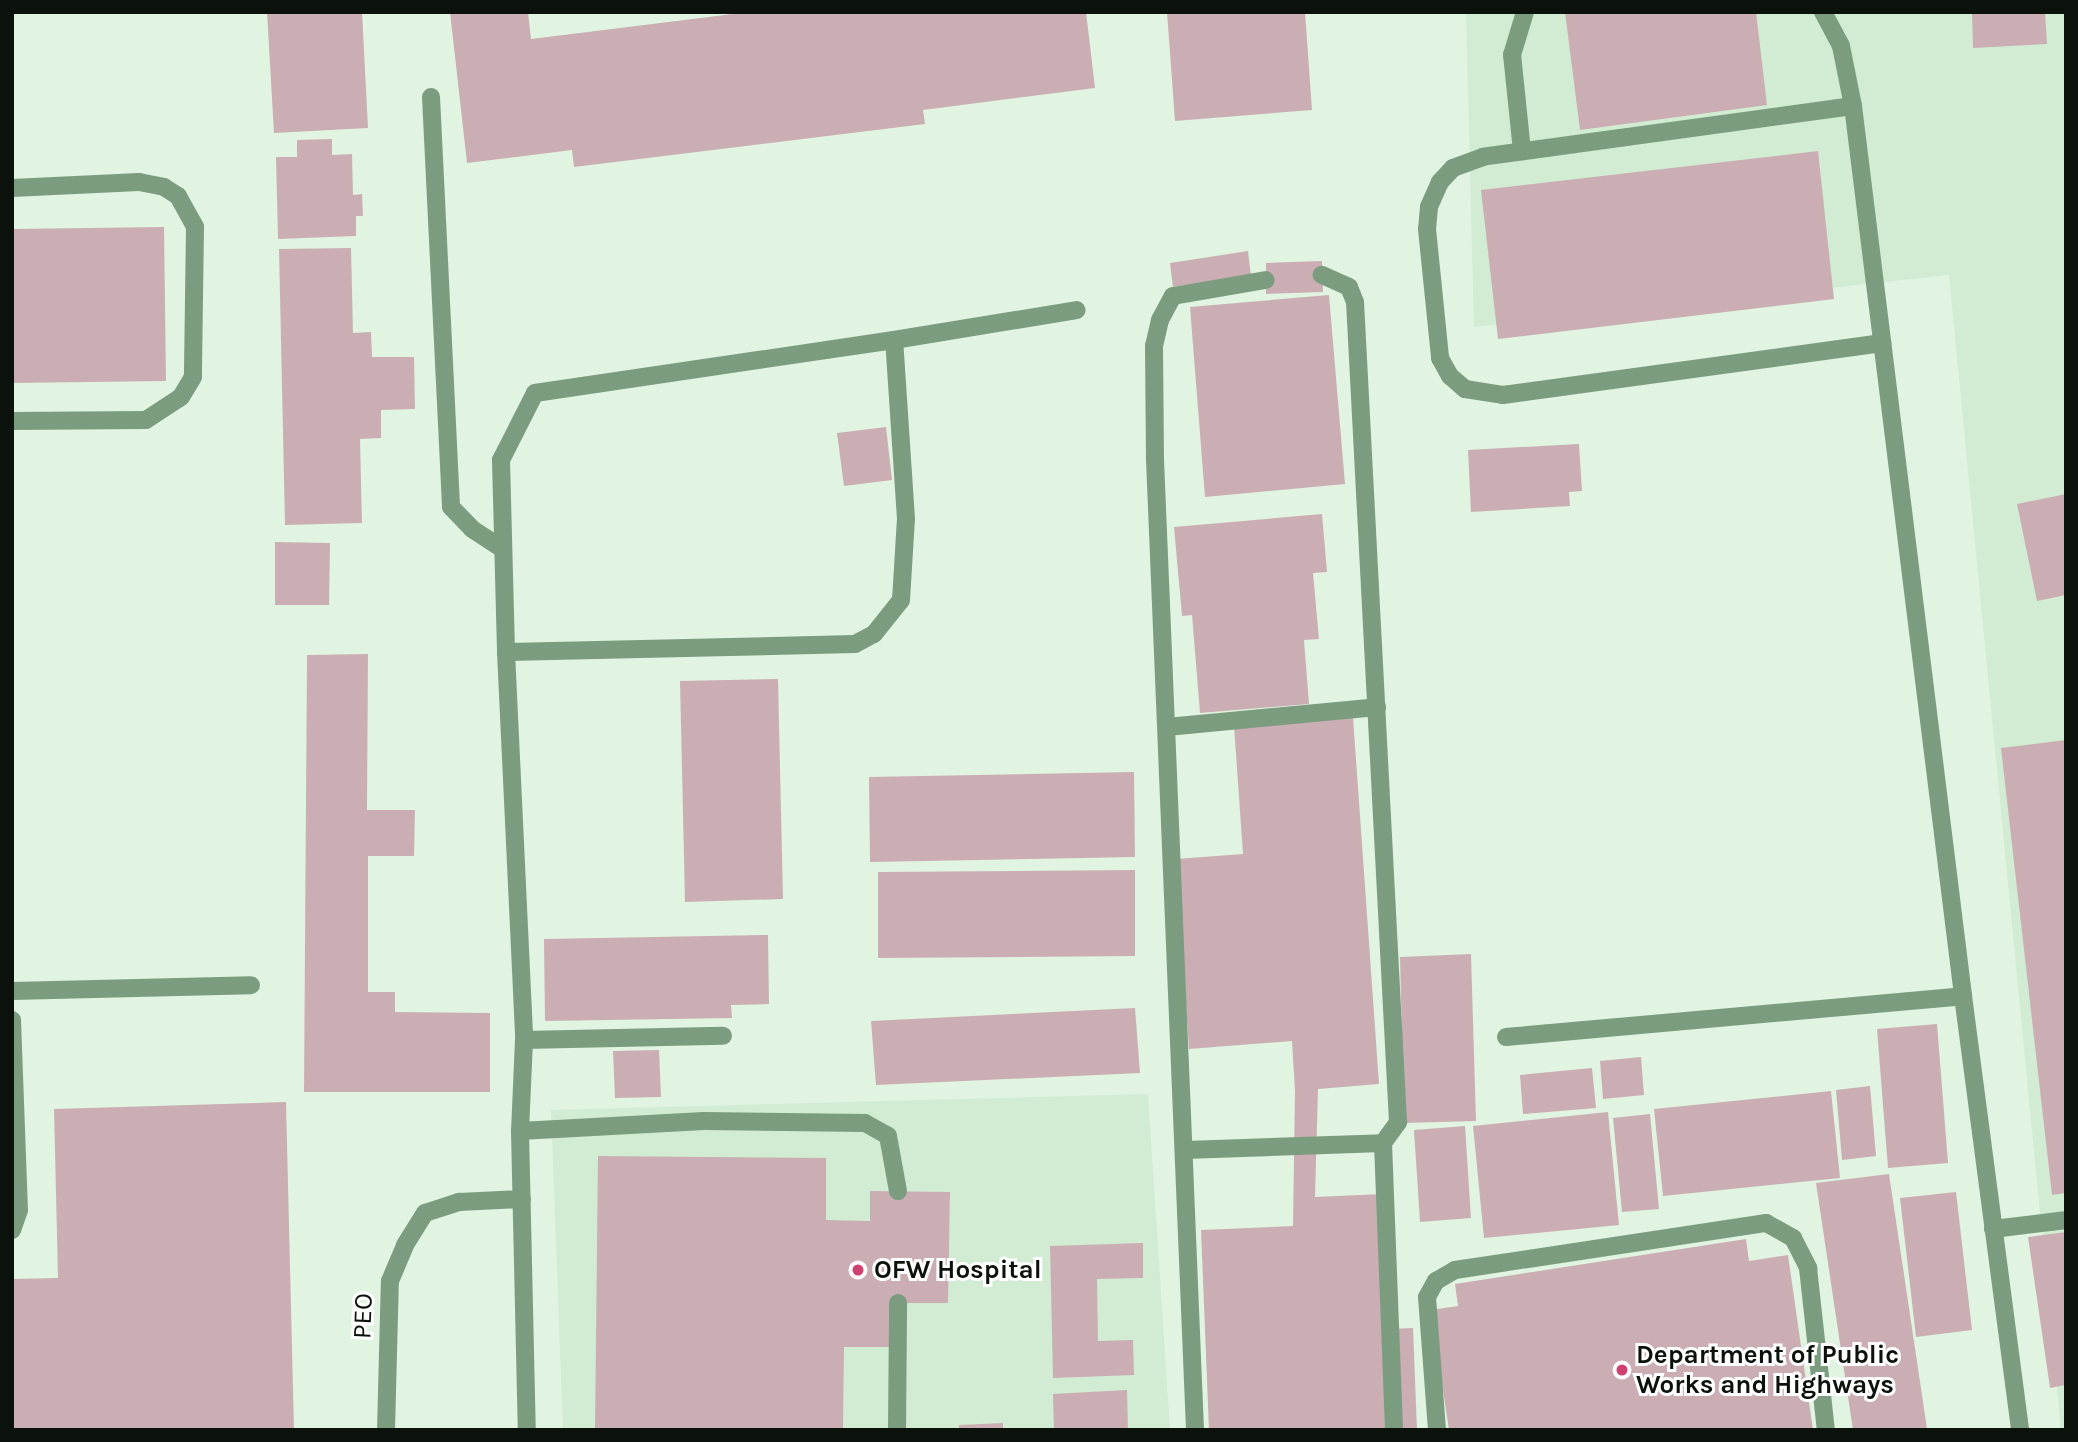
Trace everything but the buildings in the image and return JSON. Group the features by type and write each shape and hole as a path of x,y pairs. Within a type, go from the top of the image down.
{"lane":[{"path":"1522,152 1512,55 1525,12"},
{"path":"1824,12 1841,46 1853,106 1963,996 2020,1430"},
{"path":"431,97 449,498 451,507 472,529 503,549"},
{"path":"1853,106 1483,157 1453,168 1440,183 1429,207 1440,358 1450,376 1465,389 1503,395 1882,343"},
{"path":"12,188 139,182 164,187 178,197 195,227 193,377 181,397 146,421 12,421"},
{"path":"1322,275 1349,287 1355,302 1398,1076 1398,1122 1383,1143 1394,1430"},
{"path":"1195,1430 1186,1150 1153,386 1160,320 1173,296 1266,280"},
{"path":"527,1430 520,1131 524,1040 506,652 501,460 535,393 1077,310"},
{"path":"506,652 855,644 874,634 901,600 906,519 894,340"},
{"path":"1167,727 1377,707"},
{"path":"12,991 251,985"},
{"path":"1506,1037 1963,996"},
{"path":"12,1020 19,1210 12,1230"},
{"path":"524,1040 723,1036"},
{"path":"520,1131 704,1121 865,1123 888,1136 898,1191"},
{"path":"1186,1150 1383,1143"},
{"name":"PEO","path":"386,1430 390,1282 405,1245 425,1213 459,1202 522,1199"},
{"path":"1993,1229 2066,1220"},
{"path":"1437,1430 1427,1297 1436,1281 1455,1270 1766,1223 1793,1238 1808,1268 1826,1430"},
{"path":"897,1430 898,1303"}],"shaded area":[{"path":"1466,12 2066,12 2066,1430 2061,1430 1949,275 1474,327"},
{"name":"OFW Hospital","path":"1148,1094 1170,1430 563,1430 551,1110"}],"place":[{"name":"OFW Hospital","path":"858,1270"},
{"name":"Department of Public Works and Highways","path":"1622,1370"}]}
